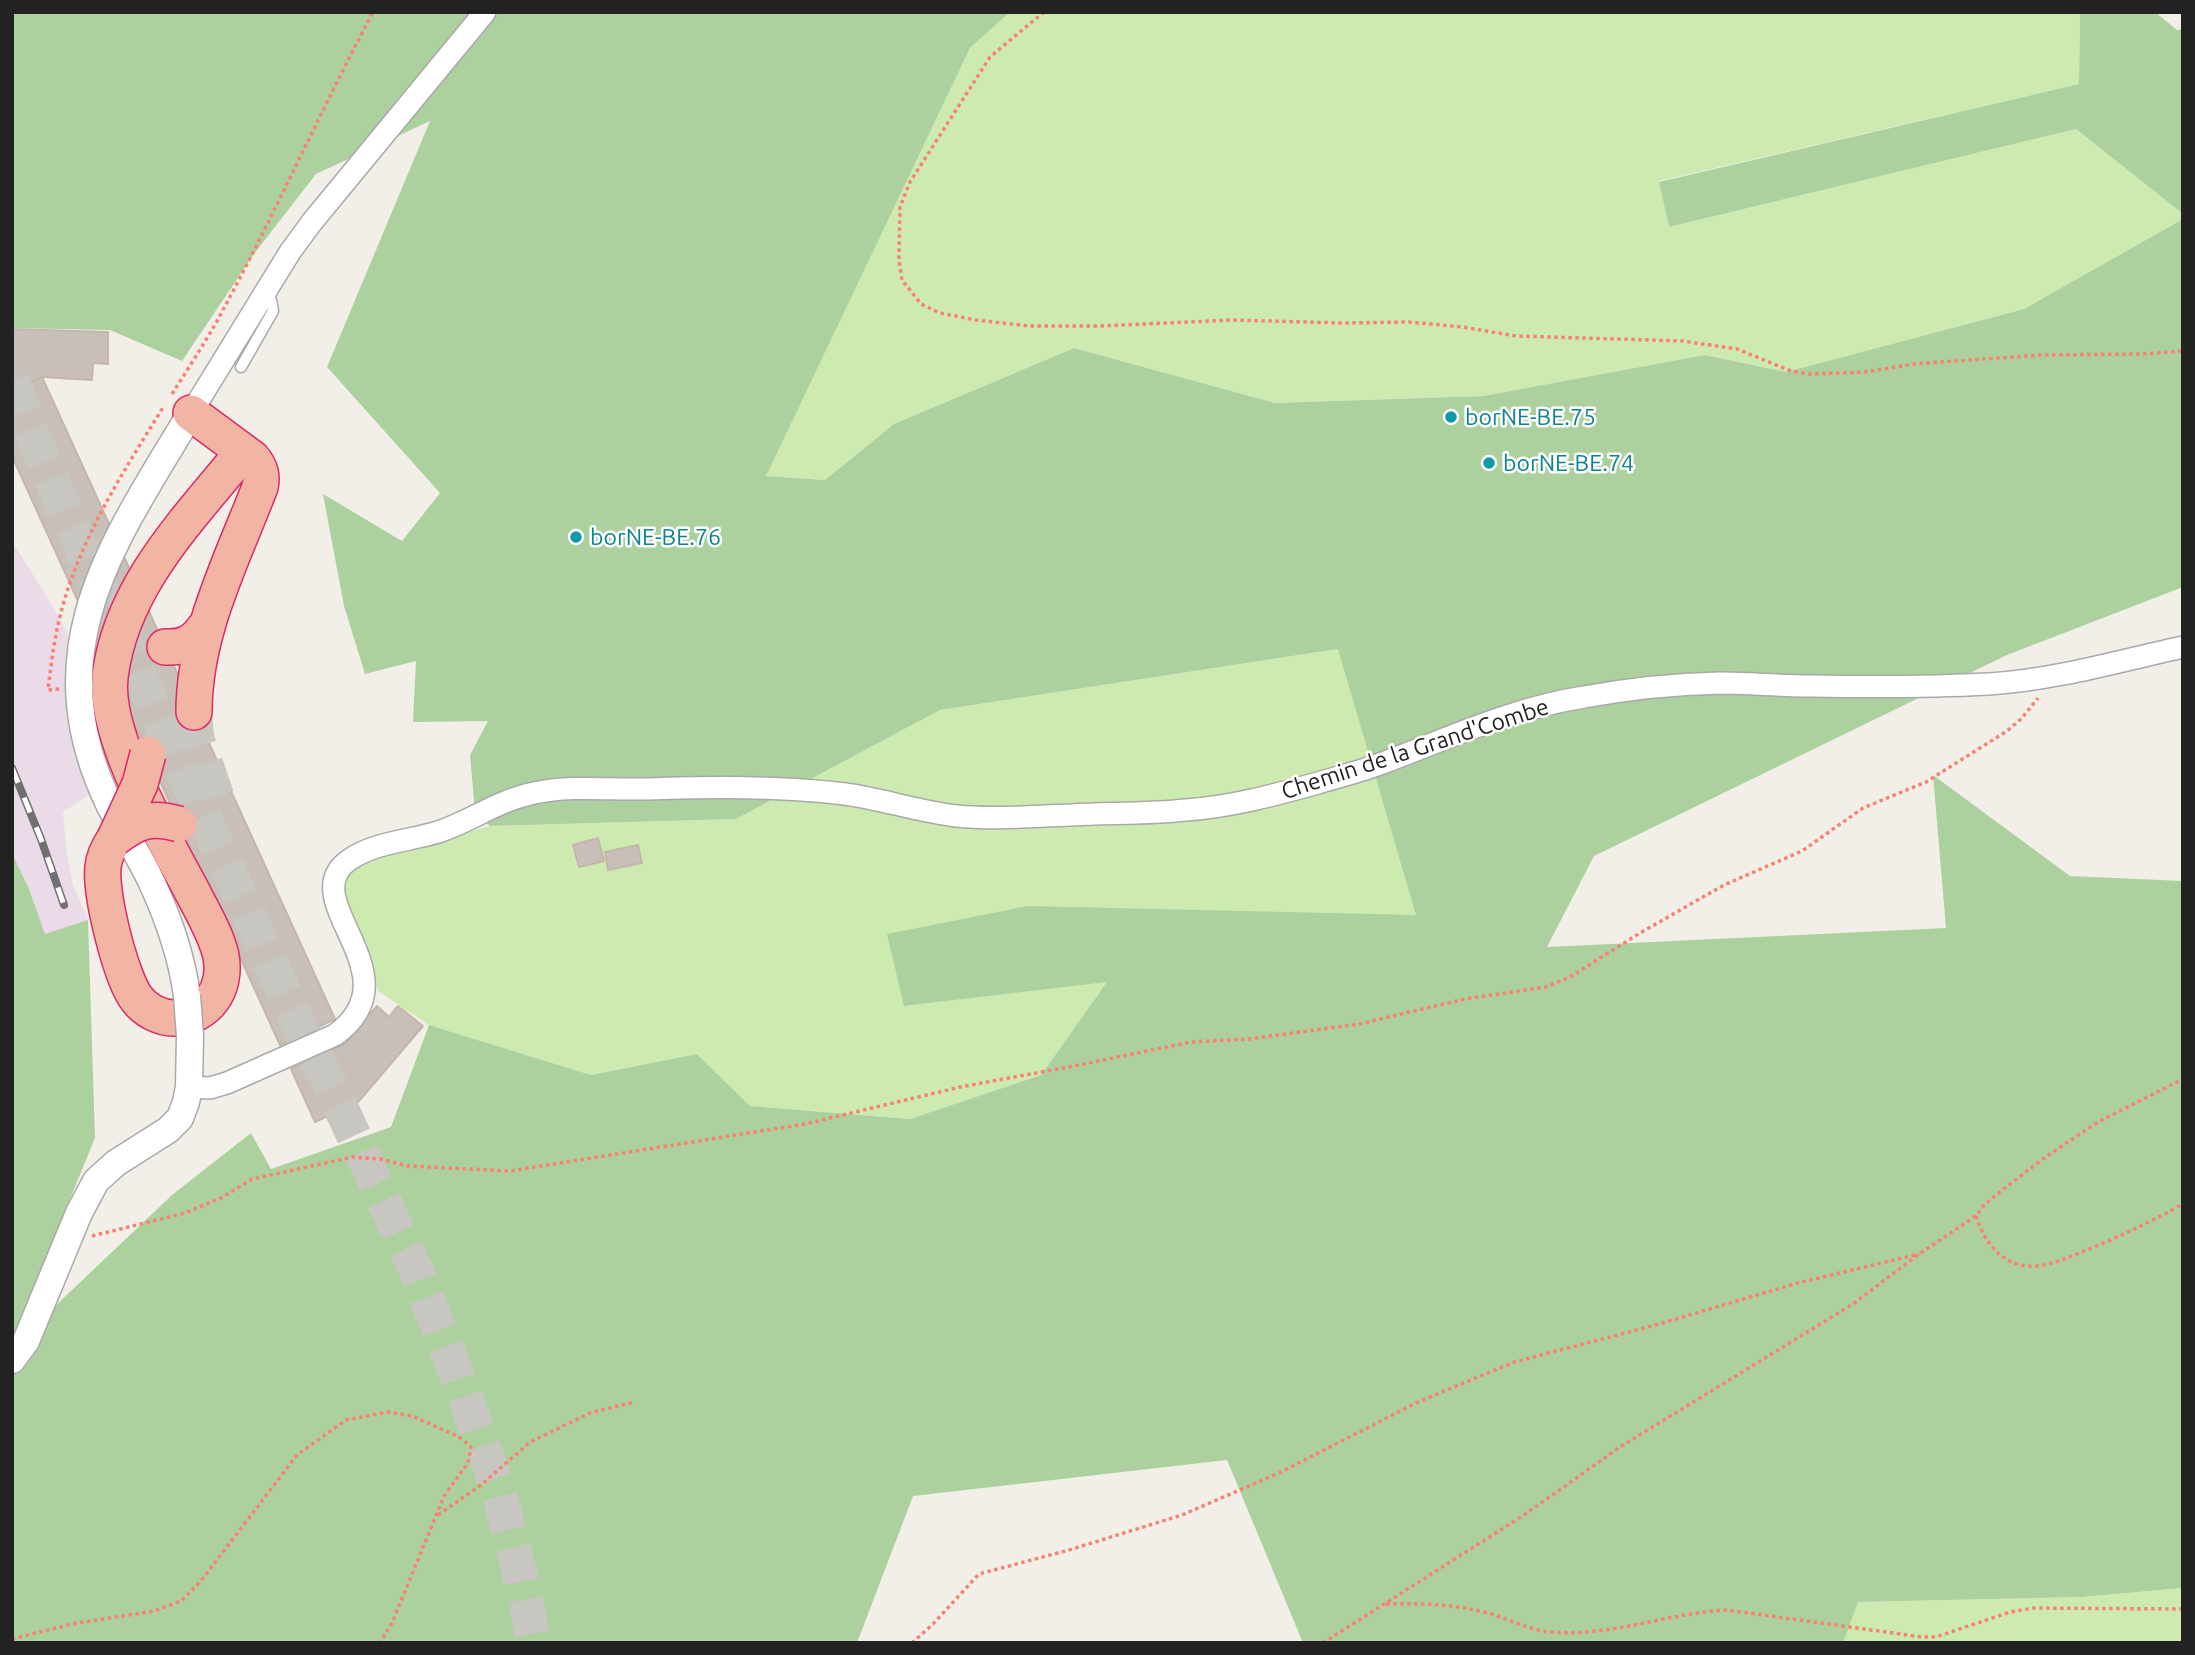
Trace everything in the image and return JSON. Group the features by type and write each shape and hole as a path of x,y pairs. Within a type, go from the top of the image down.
{"highway":[{"path":"191,413 243,452 258,467 261,481 205,628 196,675 194,712"},
{"path":"148,754 140,784 115,838 103,861 103,891 130,987 139,1002 150,1011 175,1018 196,1013 211,1002 220,986 220,953 204,915 127,761 113,712 110,678 126,617 143,579 243,452"},
{"path":"165,647 188,644 205,628"},
{"path":"115,838 144,821 158,819 179,824"}],"street":[{"path":"12,1360 26,1341 87,1195 106,1171 175,1125 184,1111 189,1087 190,1036 187,996 180,961 153,884 102,788 85,733 79,673 84,629 103,568 123,525 290,252 334,192 485,12"},
{"name":"Chemin de la Grand'Combe","path":"189,1087 210,1088 227,1083 335,1035 347,1026 355,1015 365,981 362,966 334,896 334,880 343,864 369,849 437,832 494,805 537,792 579,788 761,789 846,794 931,813 983,818 1192,810 1264,798 1358,771 1499,719 1586,696 1719,683 1815,686 1987,684 2052,676 2183,647"}],"lane":[{"path":"241,367 273,311 271,300 264,293"}],"path":[{"path":"54,690 48,690 60,615 78,562 112,490 216,323 373,12"},
{"path":"1044,12 990,57 910,181 901,207 899,260 902,280 921,304 940,313 1029,326 1101,326 1232,320 1409,322 1516,336 1683,341 1737,349 1791,371 1809,374 1865,372 1914,364 2028,356 2183,351"},
{"path":"71,1232 84,1237 96,1236 186,1213 221,1198 252,1179 353,1157 381,1159 408,1166 510,1171 805,1124 960,1087 1191,1042 1249,1040 1359,1024 1465,999 1546,987 1570,977 1724,885 1802,851 1863,808 1926,782 2007,731 2021,719 2052,676"},
{"path":"1323,1643 1527,1513 1620,1447 1853,1304 1919,1254 1976,1216 2005,1188 2044,1158 2098,1122 2183,1079"},
{"path":"1976,1216 1985,1240 1993,1249 2017,1264 2031,1266 2047,1265 2137,1230 2183,1204"},
{"path":"912,1643 979,1574 1069,1550 1182,1514 1279,1473 1418,1402 1514,1362 1652,1326 1798,1283 1919,1254"},
{"path":"436,1516 481,1485 530,1442 590,1413 634,1402"},
{"path":"12,1640 72,1624 154,1611 181,1601 200,1582 297,1455 346,1420 388,1412 412,1416 459,1437 471,1447 468,1463 444,1496 392,1623 380,1643"},
{"path":"1384,1604 1436,1603 1491,1614 1525,1627 1549,1632 1577,1633 1699,1611 1727,1610 1922,1637 1936,1637 2010,1612 2034,1608 2183,1609"}],"shaded area":[{"path":"12,541 68,634 66,671 73,733 89,795 63,812 73,885 88,920 45,935 29,889 12,853"}],"green space":[{"path":"12,12 1010,12 970,48 766,476 825,480 894,424 1074,348 1275,403 1483,396 1705,355 1786,372 2024,309 2183,219 2183,587 2007,655 1594,856 1547,947 1946,928 1933,775 2070,876 2183,881 2183,1588 2082,1597 1858,1602 1843,1643 1303,1643 1227,1460 913,1496 857,1643 12,1643 12,1347 172,1195 251,1133 271,1169 391,1127 429,1025 591,1075 697,1054 750,1106 910,1119 1041,1075 1107,982 904,1006 887,934 1028,906 1416,915 1338,649 940,710 736,819 490,826 475,811 470,755 488,721 413,722 416,661 365,674 344,606 323,494 402,541 440,493 327,367 430,121 316,174 254,254 182,361 110,330 12,328"},
{"path":"1010,12 2080,12 2079,84 1659,181 1669,227 2076,129 2183,214 2183,219 2024,309 1786,372 1705,355 1483,396 1275,403 1074,348 894,424 825,480 765,476 970,48"},
{"path":"2080,12 2155,12 2177,30 2183,29 2183,214 2076,129 1669,227 1659,182 2079,84"},
{"path":"1339,649 1417,916 1172,910 905,1006 1108,981 1041,1075 910,1119 750,1106 697,1054 591,1075 429,1025 378,991 342,891 350,869 377,856 490,826 736,819 940,710"},
{"path":"12,853 29,889 45,934 88,920 95,1138 12,1340"},
{"path":"2183,1588 2183,1643 1843,1643 1857,1602 2082,1597"}],"building":[{"path":"12,329 108,332 108,364 93,363 92,380 42,377 12,390"},
{"path":"42,377 335,1019 280,1045 12,456 12,390"},
{"path":"598,838 604,861 579,867 573,845"},
{"path":"638,845 642,863 608,870 605,852"},
{"path":"377,1006 389,1017 398,1006 423,1026 359,1101 315,1122 291,1069 345,1044"}],"tunnel":[{"path":"12,380 70,522 303,1034 329,1082 416,1270 498,1488 534,1643"},
{"path":"194,712 197,739 218,800"}],"railway":[{"path":"12,768 64,905"}],"place":[{"name":"borNE-BE.75","path":"1451,417"},
{"name":"borNE-BE.74","path":"1489,463"},
{"name":"borNE-BE.76","path":"576,537"}]}
